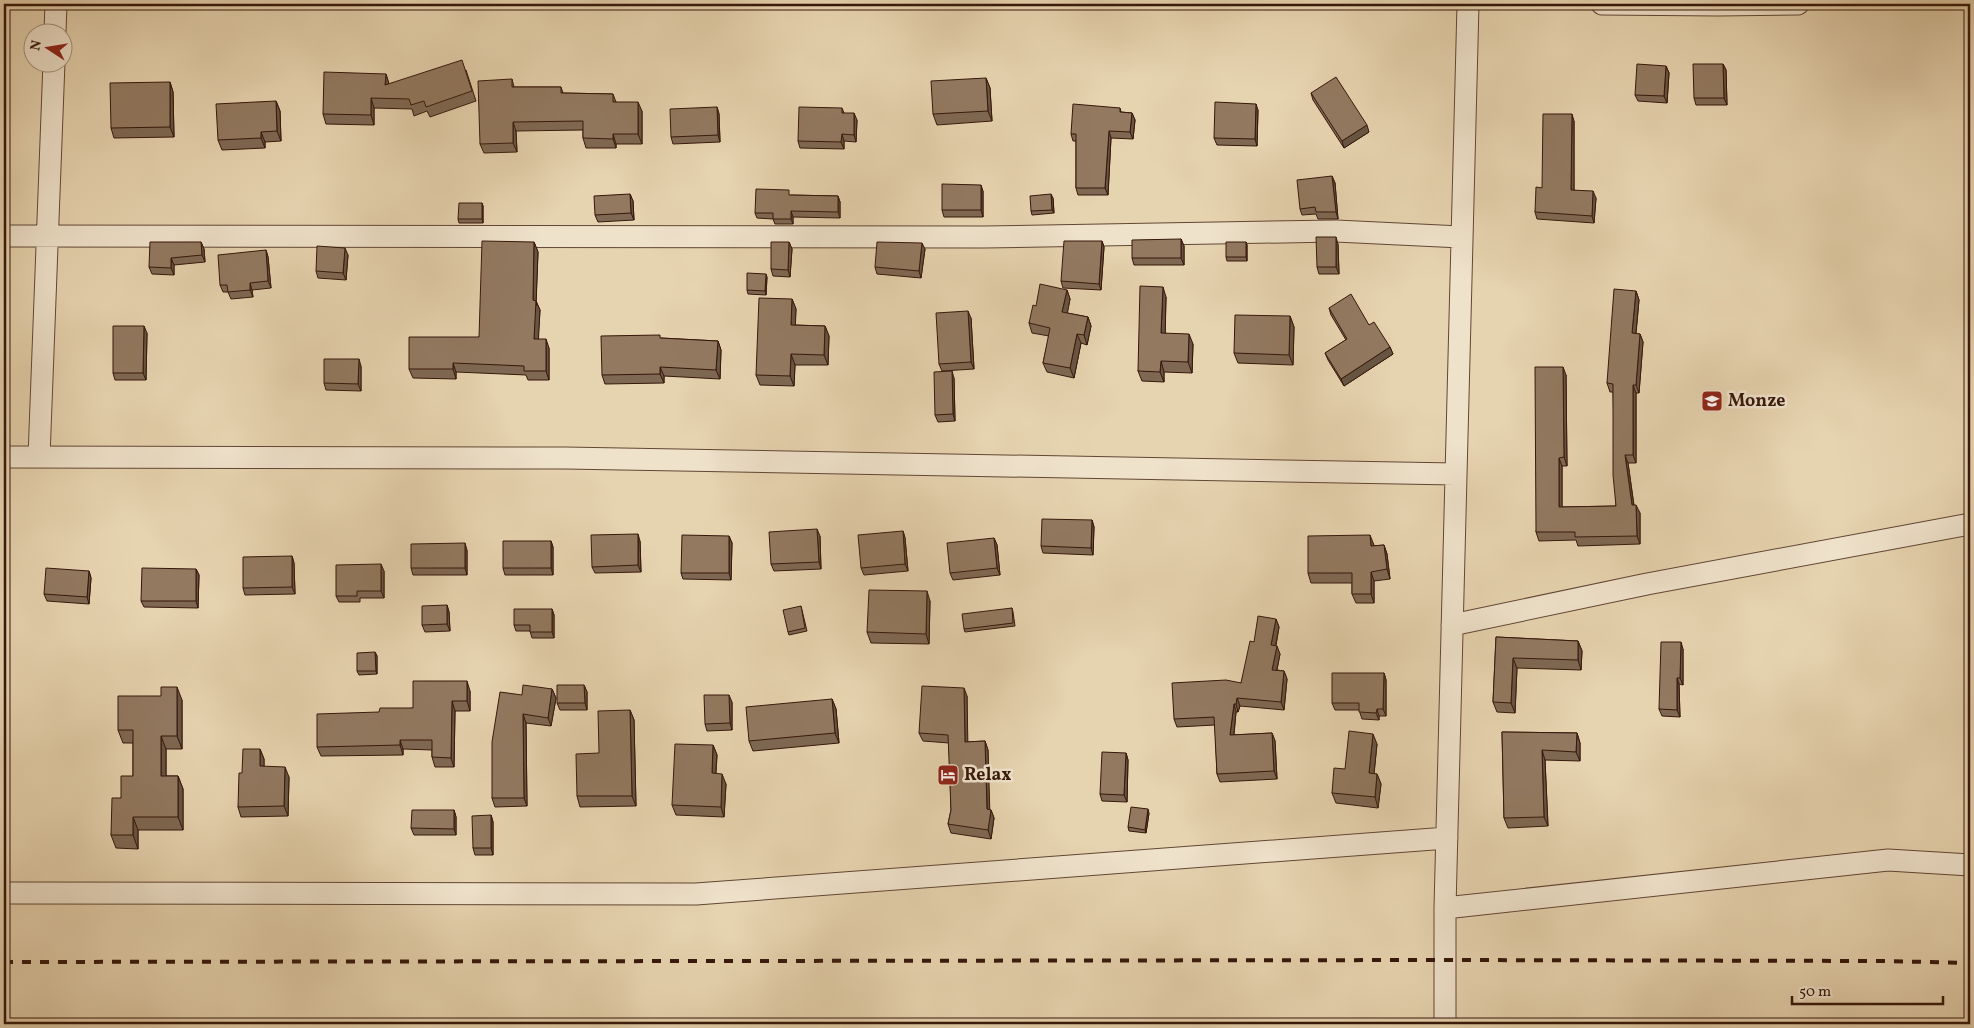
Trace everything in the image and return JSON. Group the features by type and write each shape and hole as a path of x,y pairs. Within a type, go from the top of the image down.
{"street":[{"path":"55,22 56,4"},
{"path":"1445,1024 1445,908 1468,4"},
{"path":"1602,4 1798,4"},
{"path":"39,457 49,237 54,72"},
{"path":"4,236 984,237 1336,231 1461,237"},
{"path":"4,457 565,458 1455,474"},
{"path":"1452,625 1647,584 1970,524"},
{"path":"4,893 696,894 1447,838"},
{"path":"1445,908 1888,860 1970,865"}],"building":[{"path":"462,60 472,91 426,107 424,101 411,105 409,99 371,98 371,115 323,114 324,72 386,74 385,85"},
{"path":"1637,64 1666,66 1664,96 1635,95"},
{"path":"1693,64 1723,64 1724,98 1694,98"},
{"path":"1336,77 1367,125 1342,141 1311,93"},
{"path":"986,78 988,111 933,114 931,81"},
{"path":"512,79 512,87 561,87 561,93 613,94 613,102 638,102 638,134 613,134 613,139 583,138 583,121 513,122 513,143 480,144 478,81"},
{"path":"170,82 170,127 111,128 110,83"},
{"path":"276,101 277,131 261,132 261,138 218,140 216,104"},
{"path":"1215,102 1256,104 1255,139 1214,138"},
{"path":"1073,104 1120,108 1120,112 1132,113 1130,132 1109,131 1105,188 1076,188 1076,134 1071,134"},
{"path":"717,107 718,135 671,137 670,109"},
{"path":"799,107 842,108 842,113 854,113 854,135 842,134 841,142 798,141"},
{"path":"1543,114 1572,114 1571,190 1593,191 1592,216 1535,212 1536,187 1542,188"},
{"path":"1332,176 1336,212 1316,212 1315,207 1300,209 1297,180"},
{"path":"942,184 981,185 981,210 942,210"},
{"path":"756,189 789,190 789,195 838,196 838,212 791,211 791,219 773,219 773,213 755,213"},
{"path":"630,194 631,213 595,215 594,196"},
{"path":"1051,194 1052,210 1031,211 1030,196"},
{"path":"459,203 482,203 482,219 458,219"},
{"path":"1316,237 1336,237 1336,267 1317,267"},
{"path":"1181,239 1181,258 1132,258 1132,240"},
{"path":"482,241 534,242 533,300 536,301 534,339 546,339 546,371 524,371 524,366 453,363 453,369 409,369 409,337 479,337"},
{"path":"1064,241 1102,241 1099,284 1061,281"},
{"path":"150,242 201,242 202,255 171,258 171,268 149,267"},
{"path":"771,242 789,242 788,270 771,269"},
{"path":"877,242 922,243 919,271 875,267"},
{"path":"1226,242 1246,242 1246,257 1226,257"},
{"path":"317,246 345,248 343,273 316,271"},
{"path":"266,250 268,281 250,283 250,290 228,292 227,285 220,285 218,255"},
{"path":"747,273 766,274 765,291 747,290"},
{"path":"1040,284 1067,290 1062,312 1088,317 1084,335 1077,334 1070,368 1043,363 1050,328 1029,323 1033,305 1036,306"},
{"path":"1140,286 1163,287 1161,333 1189,334 1188,362 1161,361 1160,372 1138,371"},
{"path":"1614,289 1636,291 1632,333 1640,334 1636,385 1633,385 1633,455 1625,455 1632,505 1636,505 1637,536 1575,537 1575,532 1536,532 1535,367 1563,367 1564,457 1559,458 1559,507 1616,506 1613,475 1613,384 1607,383"},
{"path":"1351,294 1369,325 1374,322 1390,347 1341,379 1325,353 1347,339 1329,308"},
{"path":"759,298 792,299 791,325 825,326 824,355 791,354 790,376 756,375"},
{"path":"968,311 971,362 939,364 936,313"},
{"path":"1235,315 1290,316 1289,355 1234,353"},
{"path":"113,326 144,326 143,373 113,373"},
{"path":"660,335 660,338 718,341 716,370 660,367 660,374 602,375 601,336"},
{"path":"324,359 359,359 358,384 324,383"},
{"path":"952,371 953,414 935,415 934,372"},
{"path":"1042,519 1092,520 1091,548 1041,546"},
{"path":"817,529 819,562 771,564 769,532"},
{"path":"903,531 905,564 861,568 858,535"},
{"path":"638,534 638,565 592,567 591,535"},
{"path":"682,535 729,536 729,573 681,573"},
{"path":"1370,535 1371,546 1384,545 1387,569 1371,572 1371,594 1352,594 1352,573 1308,573 1308,536"},
{"path":"994,538 997,568 950,573 947,543"},
{"path":"503,541 551,541 551,568 503,568"},
{"path":"465,543 465,568 411,568 411,544"},
{"path":"292,556 292,587 243,588 243,557"},
{"path":"381,564 381,591 357,591 357,596 336,596 336,565"},
{"path":"46,568 89,571 87,597 44,594"},
{"path":"142,568 196,569 196,601 141,601"},
{"path":"869,590 927,591 926,634 867,632"},
{"path":"447,605 447,624 422,625 422,606"},
{"path":"801,606 805,628 788,632 783,610"},
{"path":"1012,608 1013,623 964,629 962,614"},
{"path":"514,609 552,609 552,632 530,632 530,625 514,625"},
{"path":"1258,616 1276,619 1271,645 1277,646 1272,670 1284,671 1281,702 1237,698 1236,704 1234,704 1230,735 1272,733 1274,771 1217,774 1214,717 1174,719 1172,683 1226,680 1241,683 1250,641 1254,642"},
{"path":"1496,637 1578,641 1578,660 1513,658 1511,703 1493,702"},
{"path":"1661,642 1681,642 1680,678 1677,678 1677,710 1659,709"},
{"path":"375,652 376,671 357,671 357,653"},
{"path":"1332,673 1384,673 1383,709 1377,709 1376,713 1359,712 1359,703 1332,703"},
{"path":"413,681 467,681 467,701 452,701 451,758 432,757 432,740 400,740 400,745 317,747 317,714 379,712 380,708 413,708"},
{"path":"523,685 552,689 548,718 523,714 524,798 492,798 492,742 500,692 522,695"},
{"path":"557,685 584,685 585,703 557,703"},
{"path":"922,686 964,688 965,742 985,741 987,809 991,810 988,830 948,824 951,810 948,735 919,733"},
{"path":"161,687 177,687 177,736 161,736 161,776 178,776 178,817 133,817 133,835 111,835 112,798 121,798 121,776 133,776 133,730 118,730 118,696 161,696"},
{"path":"704,695 729,695 730,723 705,724"},
{"path":"832,699 835,733 749,741 746,707"},
{"path":"630,710 632,796 577,796 576,754 599,753 598,711"},
{"path":"1349,731 1373,734 1369,773 1377,774 1375,797 1332,793 1334,768 1345,769"},
{"path":"1502,732 1577,733 1576,752 1542,750 1544,817 1504,818"},
{"path":"675,744 713,745 712,773 722,774 721,807 672,805"},
{"path":"243,749 260,749 260,766 285,767 284,806 238,807 239,773 242,773"},
{"path":"1102,752 1126,753 1124,795 1100,794"},
{"path":"1131,807 1148,809 1145,830 1128,827"},
{"path":"412,810 454,810 454,829 411,828"},
{"path":"491,815 491,848 473,848 472,816"}],"railway":[{"path":"4,962 1444,960 1883,961 1970,963"}],"place":[{"name":"Monze","path":"1712,401"},
{"name":"Relax","path":"948,775"}]}
